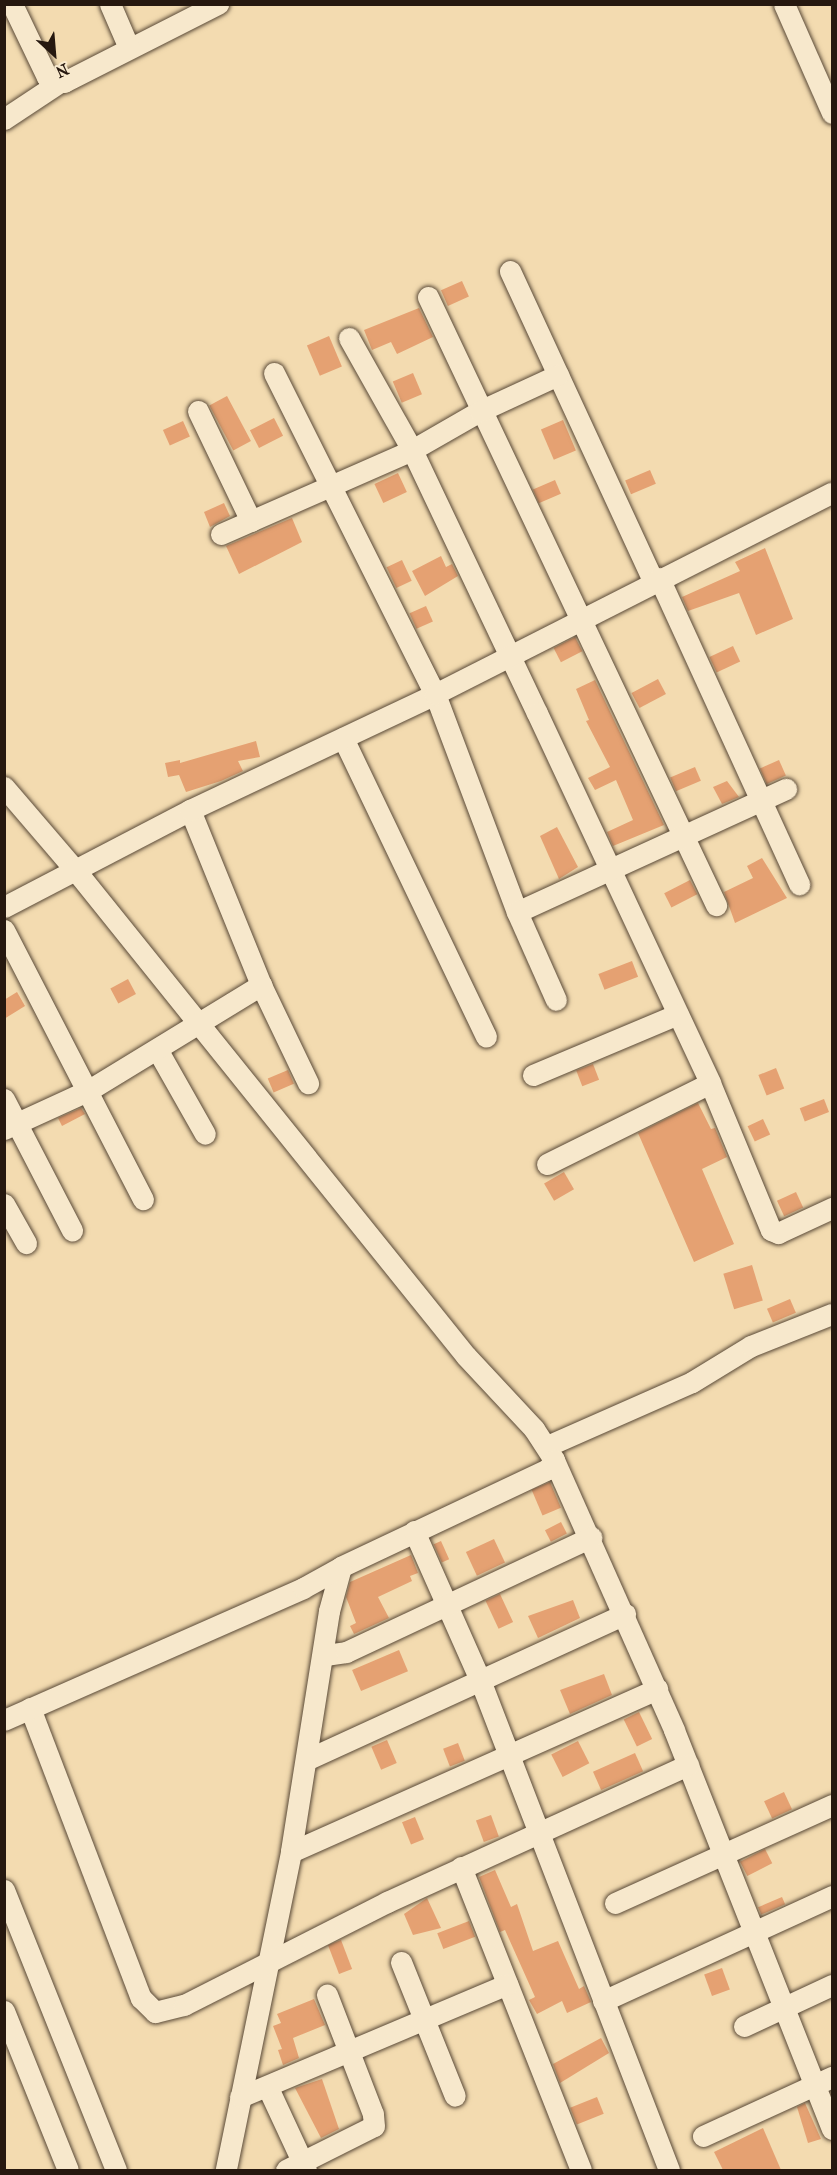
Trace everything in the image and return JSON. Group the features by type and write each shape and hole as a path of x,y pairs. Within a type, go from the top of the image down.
{"street":[{"path":"12,4 47,77 60,82"},
{"path":"110,4 129,48"},
{"path":"784,4 832,113"},
{"path":"4,119 60,82 212,6"},
{"path":"510,271 762,800 799,884"},
{"path":"428,297 480,411 716,905"},
{"path":"350,338 412,450 508,657 611,870 710,1083 771,1230 778,1233 832,1208"},
{"path":"274,373 435,694 517,912 556,1000"},
{"path":"221,534 412,450 480,411 558,375"},
{"path":"198,411 251,521"},
{"path":"4,907 190,810 435,694 656,580 832,493"},
{"path":"343,738 486,1036"},
{"path":"4,787 76,871 466,1356 551,1453 591,1537 657,1689 783,2008 824,2081 832,2129"},
{"path":"517,912 786,789"},
{"path":"190,810 261,985 308,1083"},
{"path":"4,930 89,1090 143,1199"},
{"path":"11,1126 89,1090 158,1051 261,985"},
{"path":"533,1075 678,1014"},
{"path":"158,1051 205,1134"},
{"path":"547,1164 710,1083"},
{"path":"4,1100 11,1126 72,1230"},
{"path":"4,1204 26,1243"},
{"path":"551,1453 692,1382 751,1346 832,1314"},
{"path":"4,1720 303,1588 414,1531 548,1469 551,1453"},
{"path":"414,1531 480,1680 669,2170"},
{"path":"325,1655 346,1652 591,1537"},
{"path":"226,2170 271,1958 325,1655 329,1611 341,1567"},
{"path":"306,1760 625,1614"},
{"path":"291,1852 510,1757 657,1689"},
{"path":"30,1708 141,1998 155,2012 184,2005 271,1958 540,1831 688,1765"},
{"path":"615,1903 832,1805"},
{"path":"461,1868 580,2170"},
{"path":"4,1890 116,2170"},
{"path":"603,2001 832,1896"},
{"path":"401,1962 455,2097"},
{"path":"240,2097 268,2088 507,1984"},
{"path":"744,2026 832,1985"},
{"path":"268,2088 298,2168 374,2126 327,1995"},
{"path":"4,2011 68,2170"},
{"path":"703,2136 824,2081"}],"building":[{"path":"462,281 469,297 448,306 441,290"},
{"path":"419,308 433,337 397,354 391,342 372,350 364,330"},
{"path":"329,336 342,366 320,376 307,345"},
{"path":"413,373 422,394 402,403 393,382"},
{"path":"227,396 251,441 233,450 209,405"},
{"path":"274,418 283,436 259,448 250,430"},
{"path":"563,420 576,450 554,460 541,429"},
{"path":"183,421 190,437 170,445 163,430"},
{"path":"650,470 656,484 631,494 625,481"},
{"path":"398,473 407,492 383,503 374,484"},
{"path":"555,480 561,494 539,503 533,489"},
{"path":"224,503 230,516 210,527 204,512"},
{"path":"292,518 302,542 239,574 226,546"},
{"path":"765,548 793,619 756,635 739,593 688,611 682,597 740,571 735,562"},
{"path":"441,556 446,567 452,564 458,576 425,596 412,571"},
{"path":"402,560 412,581 396,588 387,567"},
{"path":"426,606 433,622 416,629 410,613"},
{"path":"575,637 582,651 561,662 554,648"},
{"path":"733,646 740,661 717,672 709,657"},
{"path":"658,679 666,694 639,708 632,693"},
{"path":"595,680 664,825 613,846 607,832 633,820 616,780 595,790 588,778 610,767 586,721 589,720 576,689"},
{"path":"256,741 260,757 238,761 243,771 221,781 186,792 179,775 168,777 165,763 180,760 180,763"},
{"path":"779,760 786,776 767,784 760,769"},
{"path":"695,767 701,781 676,791 670,778"},
{"path":"727,781 739,797 722,804 713,787"},
{"path":"557,827 578,867 559,879 540,836"},
{"path":"762,858 787,898 735,923 724,892 753,878 747,866"},
{"path":"690,880 697,894 671,907 664,893"},
{"path":"632,961 638,977 604,990 598,974"},
{"path":"128,979 136,994 118,1003 110,988"},
{"path":"17,992 25,1006 4,1019 4,1000"},
{"path":"593,1064 599,1080 582,1086 576,1070"},
{"path":"776,1068 784,1088 767,1096 758,1075"},
{"path":"288,1070 294,1084 274,1092 268,1079"},
{"path":"824,1099 829,1112 805,1121 800,1108"},
{"path":"698,1103 711,1129 715,1128 727,1157 702,1169 734,1244 694,1262 638,1133"},
{"path":"81,1108 85,1114 62,1126 58,1118"},
{"path":"763,1119 770,1134 755,1142 748,1126"},
{"path":"564,1172 574,1189 554,1201 544,1184"},
{"path":"796,1192 803,1207 784,1216 777,1201"},
{"path":"752,1265 763,1300 734,1309 723,1274"},
{"path":"790,1299 796,1313 773,1323 767,1309"},
{"path":"550,1482 561,1508 543,1516 532,1490"},
{"path":"561,1522 567,1534 551,1542 545,1530"},
{"path":"494,1539 505,1563 477,1576 466,1552"},
{"path":"441,1541 449,1559 442,1563 434,1544"},
{"path":"411,1555 418,1573 410,1576 412,1581 378,1597 389,1618 354,1634 350,1626 356,1623 346,1597 350,1582"},
{"path":"500,1594 513,1622 499,1629 485,1601"},
{"path":"573,1600 580,1618 538,1638 528,1616"},
{"path":"399,1650 408,1671 361,1691 352,1670"},
{"path":"604,1674 612,1695 570,1714 560,1690"},
{"path":"639,1712 652,1739 637,1746 624,1719"},
{"path":"387,1740 397,1763 381,1770 371,1747"},
{"path":"578,1741 589,1763 563,1777 551,1755"},
{"path":"458,1743 465,1761 450,1766 443,1749"},
{"path":"635,1753 643,1771 601,1790 593,1772"},
{"path":"784,1792 792,1809 772,1819 764,1801"},
{"path":"491,1815 499,1837 484,1842 476,1820"},
{"path":"415,1817 424,1839 411,1844 402,1822"},
{"path":"765,1849 772,1863 747,1876 740,1862"},
{"path":"495,1870 511,1907 517,1904 533,1951 558,1941 579,1989 584,1986 591,2002 567,2013 562,2001 537,2014 529,2000 535,1997 505,1930 500,1932 479,1877"},
{"path":"782,1897 785,1904 761,1915 758,1907"},
{"path":"427,1898 441,1928 413,1935 404,1914"},
{"path":"469,1921 475,1937 443,1949 437,1933"},
{"path":"341,1940 352,1969 339,1974 328,1945"},
{"path":"722,1968 730,1990 712,1996 704,1974"},
{"path":"314,1999 325,2025 293,2038 299,2058 283,2065 278,2050 282,2049 273,2026 281,2023 277,2014"},
{"path":"601,2038 609,2053 560,2083 553,2064"},
{"path":"322,2079 339,2129 321,2138 295,2088"},
{"path":"597,2097 604,2114 577,2125 570,2108"},
{"path":"805,2103 821,2139 808,2143 797,2107"},
{"path":"763,2128 781,2170 723,2170 714,2152"}]}
